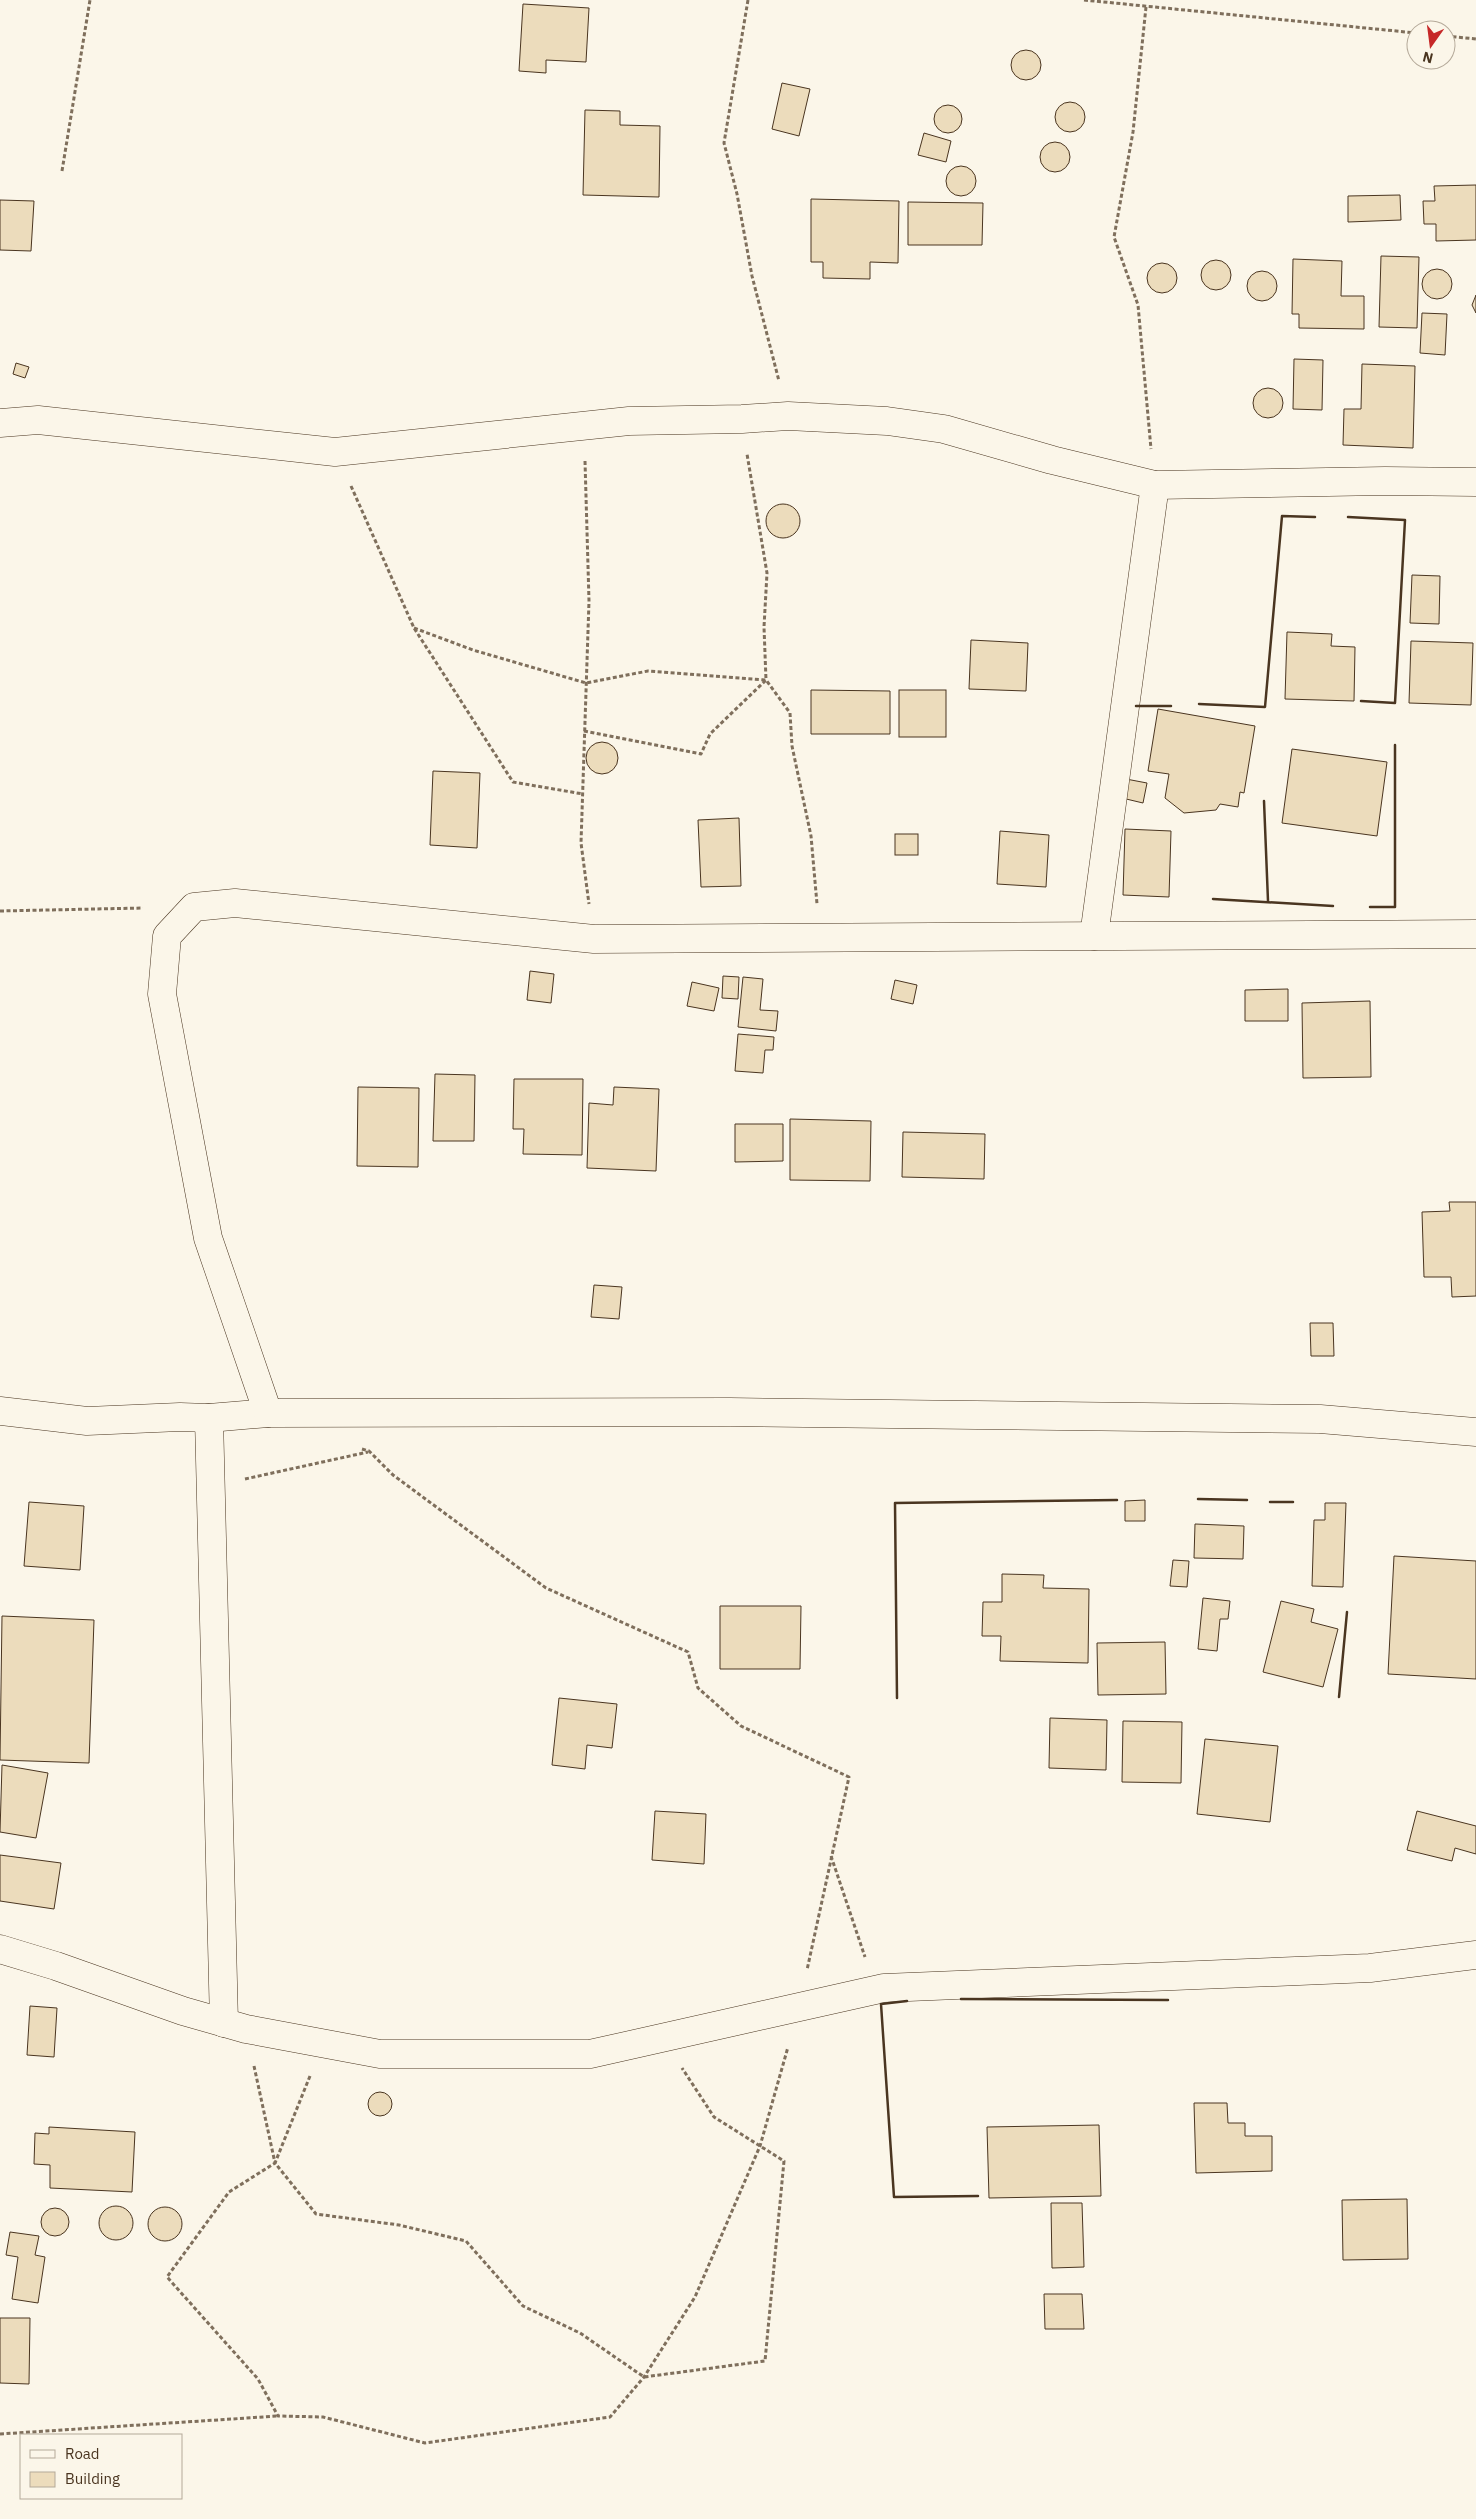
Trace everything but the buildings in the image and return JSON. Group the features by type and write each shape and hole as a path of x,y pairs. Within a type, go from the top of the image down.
{"street":[{"path":"0,423 38,420 335,452 629,421 742,419 788,416 887,421 944,429 1052,460 1155,485 1385,481 1476,482"},
{"path":"1094,936 1155,485"},
{"path":"268,1414 208,1238 162,994 167,936 194,907 235,903 594,939 1476,934"},
{"path":"0,1411 87,1421 180,1417 209,1418 268,1414 740,1412 1320,1419 1476,1432"},
{"path":"209,1418 210,1484 235,2026"},
{"path":"0,1949 235,2026 380,2054 590,2054 876,1990 1370,1968 1476,1955"}],"path":[{"path":"62,170 90,0"},
{"path":"748,0 724,143 737,194 752,276 788,416"},
{"path":"1084,0 1406,32"},
{"path":"1146,7 1133,132 1114,237 1138,305 1155,485"},
{"path":"1456,37 1476,39"},
{"path":"742,419 767,573 764,627 766,680 790,713 792,746 810,836 820,937"},
{"path":"584,426 589,601 581,843 594,939"},
{"path":"335,452 414,628 513,782 583,794"},
{"path":"414,628 474,650 586,683 648,671 766,680"},
{"path":"584,730 701,754 710,734 766,680"},
{"path":"0,911 194,907"},
{"path":"0,2434 278,2416 323,2417 425,2443 610,2417 644,2377 696,2297 760,2146 799,2007 830,1856 849,1777 741,1726 698,1688 688,1652 546,1588 393,1474 369,1452 360,1448"},
{"path":"210,1484 256,1477 369,1452"},
{"path":"830,1856 876,1990"},
{"path":"235,2026 275,2163 316,2214 399,2226 466,2241 523,2306 580,2333 644,2377 765,2360 784,2161 714,2117 662,2038"},
{"path":"278,2416 258,2378 167,2277 229,2192 275,2163 324,2043"}],"wall":[{"path":"1199,704 1265,707 1282,516 1315,517"},
{"path":"1348,517 1405,520 1395,703 1361,701"},
{"path":"1136,706 1171,706"},
{"path":"1370,907 1395,907 1395,745"},
{"path":"1264,801 1268,901"},
{"path":"1213,899 1333,906"},
{"path":"1198,1499 1247,1500"},
{"path":"897,1698 895,1503 1117,1500"},
{"path":"1270,1502 1293,1502"},
{"path":"1339,1697 1347,1612"},
{"path":"961,1999 1168,2000"},
{"path":"907,2001 881,2004 894,2197 978,2196"}]}
